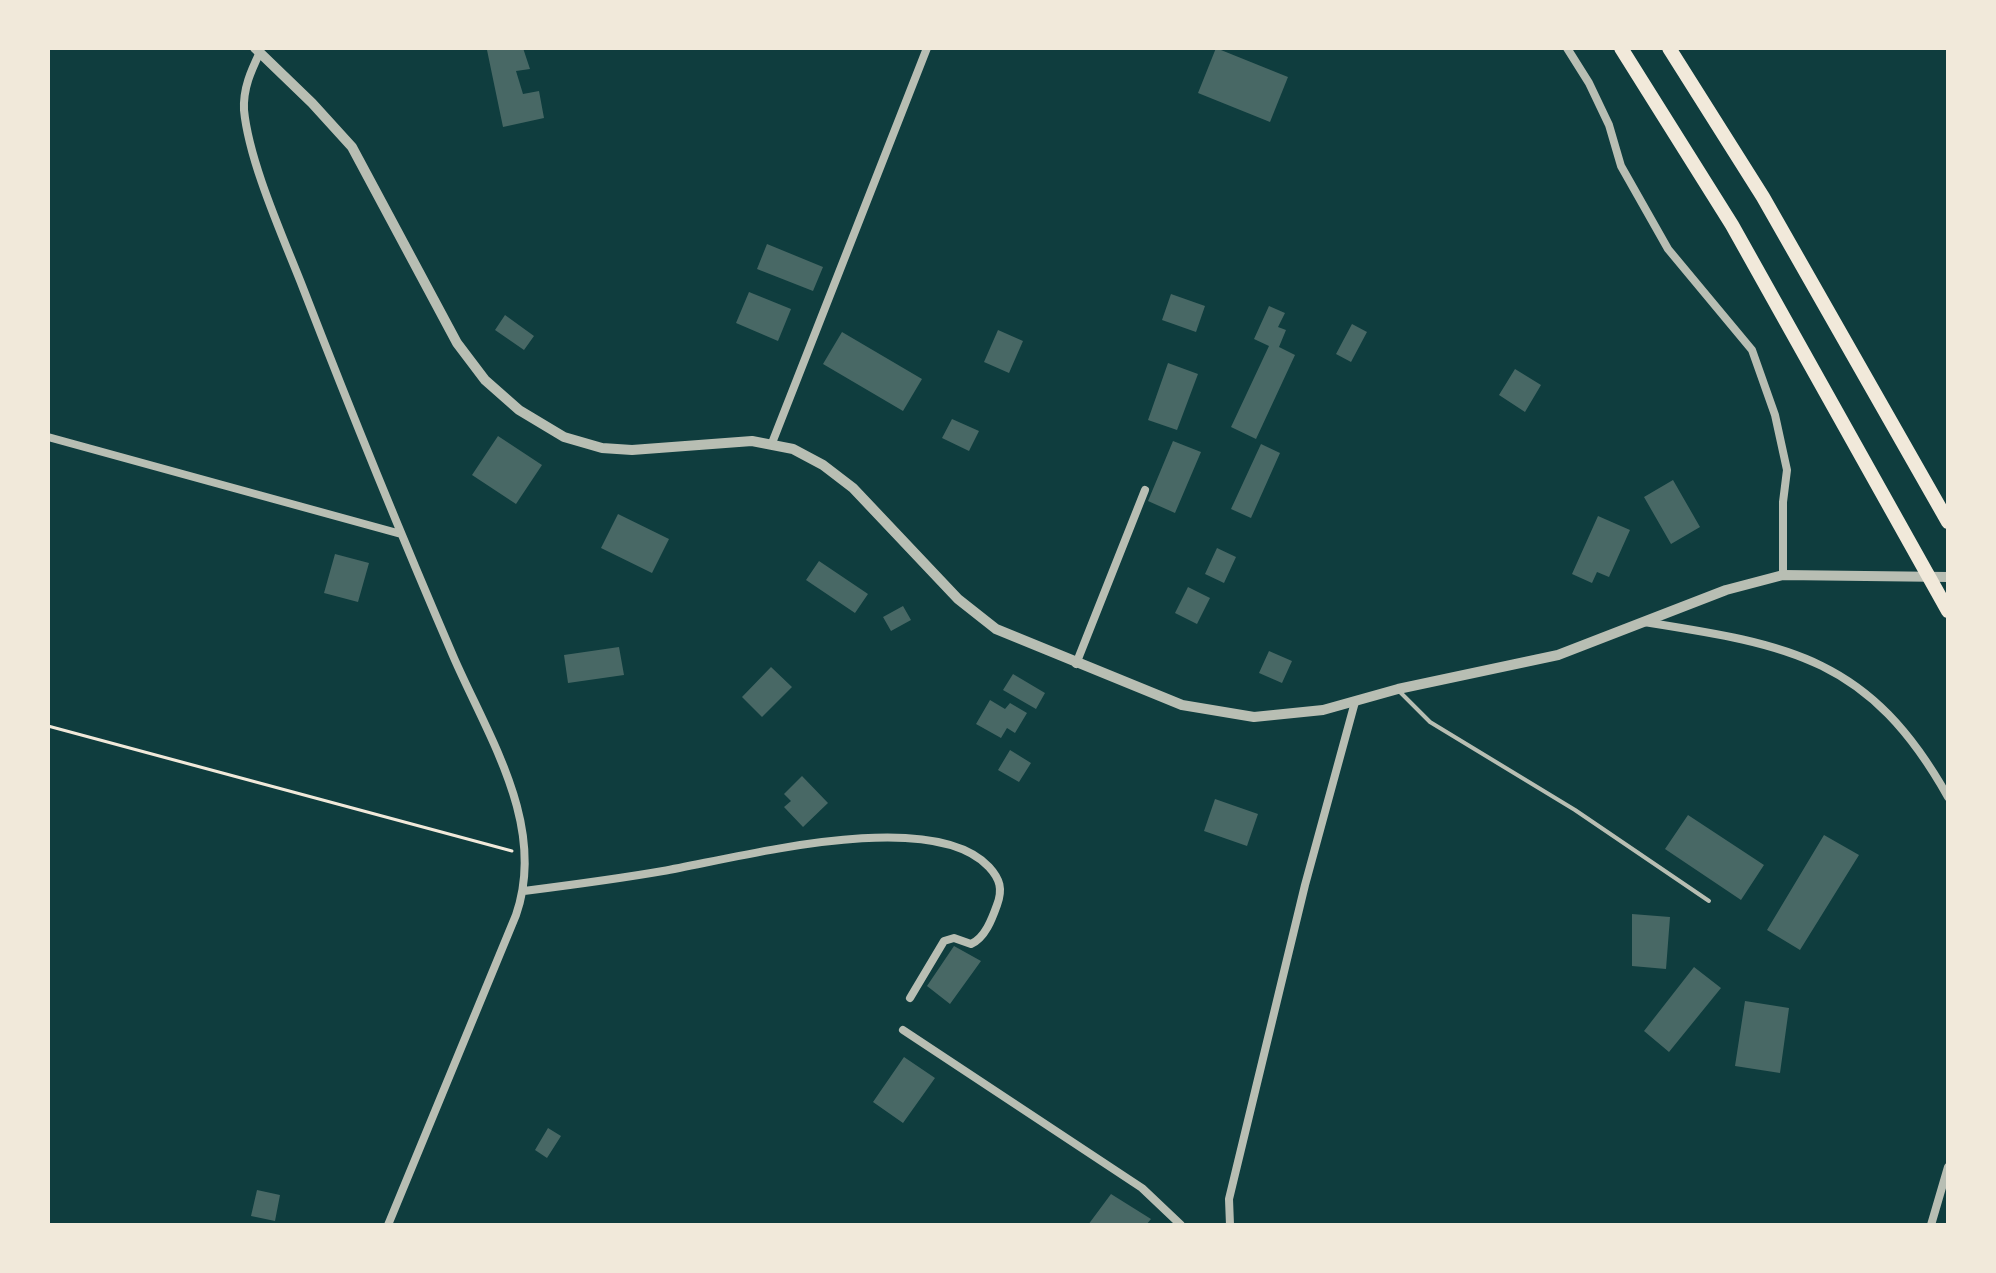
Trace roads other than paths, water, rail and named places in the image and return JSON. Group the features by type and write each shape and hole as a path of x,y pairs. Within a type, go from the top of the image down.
{"highway":[{"path":"1621,48 1740,239 1948,611"},
{"path":"1669,48 1763,197 1948,522"}],"street":[{"path":"772,443 927,48"},
{"path":"1567,48 1589,83 1609,125 1621,166 1668,249 1752,350 1775,415 1787,470 1783,502 1783,575"},
{"path":"388,1225 524,891 528,855 515,799 401,534 288,250 248,129 245,92 257,50 352,147 457,343 485,380 510,404 556,433 602,448 641,449 736,441 772,443 813,459 845,481 958,599 988,624 1168,701 1225,715 1285,715 1558,655 1739,585 1783,575 1948,577"},
{"path":"48,437 401,534"},
{"path":"1076,664 1145,490"},
{"path":"1644,622 1763,643 1835,671 1867,692 1891,716 1948,797"},
{"path":"1228,1224 1229,1199 1305,885 1355,702"},
{"path":"524,891 840,840 898,838 953,847 979,858 991,870 1001,887 999,900 979,940 971,944 954,938 944,941 910,998"},
{"path":"903,1030 1142,1188 1181,1225"},
{"path":"1931,1225 1948,1167"}],"lane":[{"path":"1398,689 1430,722 1575,810 1709,901"}]}
